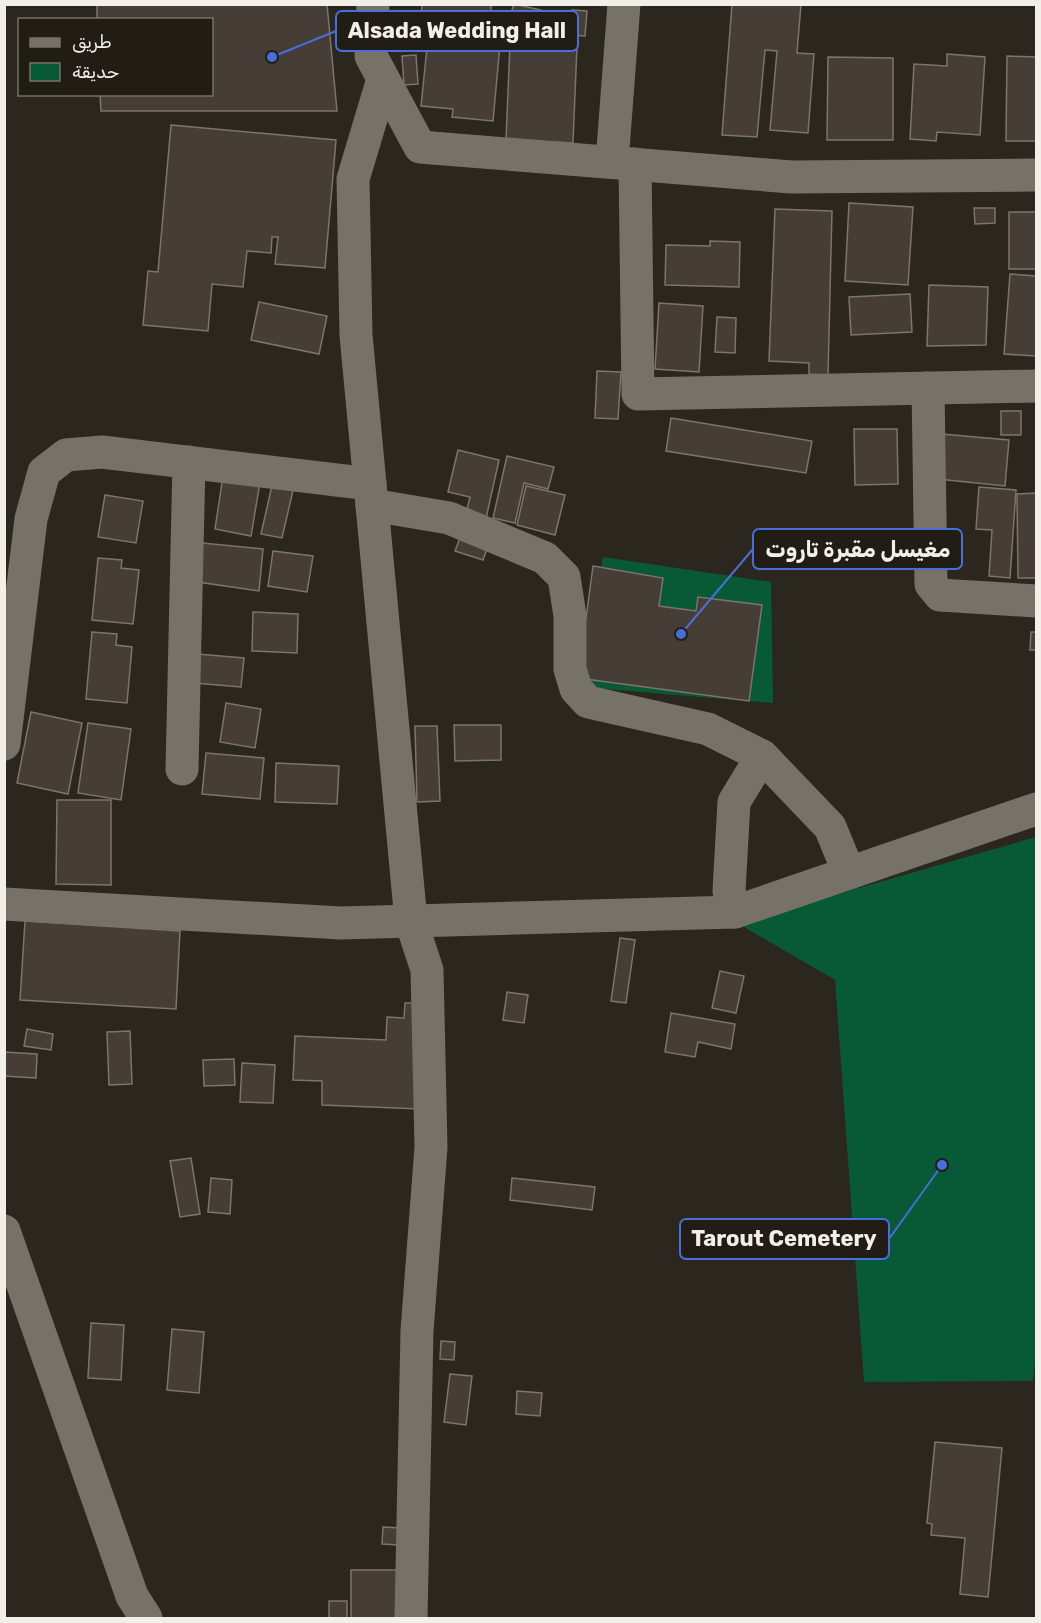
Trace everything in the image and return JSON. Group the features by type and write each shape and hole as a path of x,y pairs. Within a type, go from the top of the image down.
{"street":[{"path":"373,4 371,56 420,147 791,177 1036,176"},
{"path":"624,4 623,163 638,394 1036,386"},
{"path":"384,79 353,179 356,335 411,921 427,970 431,1147 417,1331 411,1618"},
{"path":"928,388 931,584 940,595 1036,601"},
{"path":"4,744 30,519 44,472 66,455 102,452 189,462 371,495 449,518 545,558 564,577 570,615 570,669 576,689 588,702 708,729 762,756 830,827 849,873"},
{"path":"182,769 189,462"},
{"path":"735,912 729,891 734,802 762,756"},
{"path":"4,904 341,923 735,912 1036,809"},
{"path":"4,1231 132,1596 146,1618"}],"green space":[{"path":"603,557 771,582 773,703 581,687"},
{"path":"1036,837 1036,1350 1033,1381 864,1382 835,980 737,923"}],"building":[{"path":"97,4 327,4 337,111 101,111 100,96 213,96 213,18 97,18"},
{"path":"422,4 491,4 491,35 421,33"},
{"path":"514,4 541,10 536,27 509,19"},
{"path":"732,4 801,4 797,53 814,54 808,133 770,130 777,51 765,50 757,137 722,135"},
{"path":"572,10 587,11 585,36 570,35"},
{"path":"428,38 500,45 493,121 452,117 453,109 421,106"},
{"path":"510,43 577,46 573,143 506,140"},
{"path":"947,54 985,57 980,135 937,132 936,141 910,139 914,64 947,66"},
{"path":"416,55 418,84 404,85 402,56"},
{"path":"1007,56 1036,57 1036,141 1006,141"},
{"path":"828,57 893,58 893,140 827,140"},
{"path":"171,125 336,140 325,268 275,264 278,237 272,237 271,253 247,251 243,287 212,284 208,331 143,325 148,271 158,272"},
{"path":"849,203 913,207 908,285 845,281"},
{"path":"974,208 995,208 995,223 975,224"},
{"path":"775,209 832,211 828,375 809,374 809,363 769,361"},
{"path":"1009,212 1036,212 1036,269 1009,269"},
{"path":"710,241 740,242 739,287 665,285 666,245 710,246"},
{"path":"1010,274 1036,276 1036,356 1004,354"},
{"path":"929,285 988,287 986,345 927,346"},
{"path":"910,294 912,332 851,335 849,297"},
{"path":"259,302 327,316 319,354 251,340"},
{"path":"659,303 703,306 699,372 655,369"},
{"path":"717,317 736,318 735,353 715,352"},
{"path":"597,371 621,372 618,419 595,418"},
{"path":"1001,411 1021,411 1021,435 1001,435"},
{"path":"671,418 812,441 806,473 666,451"},
{"path":"854,429 897,429 898,484 855,485"},
{"path":"942,434 1009,440 1005,486 938,479"},
{"path":"458,450 499,460 485,523 465,518 470,497 448,492"},
{"path":"507,456 554,467 548,489 524,483 515,523 493,518"},
{"path":"223,476 260,482 251,536 215,529"},
{"path":"273,481 294,486 282,538 261,534"},
{"path":"526,486 565,495 555,535 517,525"},
{"path":"979,487 1016,490 1010,578 989,576 992,530 976,529"},
{"path":"1036,493 1036,578 1018,578 1017,494"},
{"path":"105,495 143,501 136,543 98,537"},
{"path":"460,538 488,546 483,560 455,551"},
{"path":"202,543 263,549 259,591 198,582"},
{"path":"273,551 313,556 307,592 268,586"},
{"path":"98,558 122,560 121,568 139,570 133,624 92,620"},
{"path":"593,566 663,578 659,606 696,611 698,597 762,605 749,701 578,678"},
{"path":"253,612 298,614 297,653 252,651"},
{"path":"92,632 117,634 116,645 132,647 127,703 86,699"},
{"path":"1031,632 1036,632 1036,650 1030,650"},
{"path":"197,654 244,658 241,687 194,683"},
{"path":"226,703 261,709 255,748 220,742"},
{"path":"31,712 82,723 68,794 17,783"},
{"path":"88,723 131,729 121,800 78,793"},
{"path":"454,725 501,725 501,760 455,761"},
{"path":"415,726 437,726 440,801 417,802"},
{"path":"206,753 264,758 260,799 202,794"},
{"path":"276,763 339,766 337,804 275,802"},
{"path":"57,800 111,800 111,885 56,884"},
{"path":"25,921 180,931 176,1009 20,1000"},
{"path":"620,938 635,940 626,1003 611,1001"},
{"path":"720,971 744,976 736,1013 712,1008"},
{"path":"507,992 528,995 524,1023 503,1020"},
{"path":"405,1003 424,1003 420,1109 322,1105 322,1081 293,1080 295,1036 386,1040 387,1017 404,1018"},
{"path":"671,1013 735,1024 731,1049 698,1042 695,1057 665,1052"},
{"path":"27,1029 53,1034 51,1050 24,1046"},
{"path":"130,1031 132,1084 109,1085 107,1032"},
{"path":"4,1052 37,1054 36,1078 4,1076"},
{"path":"234,1059 235,1085 204,1086 203,1060"},
{"path":"242,1063 275,1065 273,1103 240,1102"},
{"path":"191,1158 200,1214 180,1217 170,1161"},
{"path":"211,1178 232,1180 230,1214 208,1212"},
{"path":"512,1178 595,1187 592,1210 510,1200"},
{"path":"91,1323 124,1325 121,1380 88,1378"},
{"path":"172,1329 204,1332 199,1393 167,1390"},
{"path":"441,1341 455,1342 454,1360 440,1359"},
{"path":"450,1374 472,1376 466,1425 444,1422"},
{"path":"517,1391 542,1393 540,1416 516,1414"},
{"path":"935,1442 1002,1448 988,1597 960,1594 965,1538 931,1535 932,1524 927,1523"},
{"path":"383,1527 400,1528 399,1545 382,1544"},
{"path":"351,1570 397,1570 397,1618 351,1618"},
{"path":"329,1601 347,1601 347,1618 329,1618"}],"place":[{"name":"Alsada Wedding Hall","path":"272,57"},
{"name":"مغيسل مقبرة تاروت","path":"681,634"},
{"name":"Tarout Cemetery","path":"942,1165"}]}
